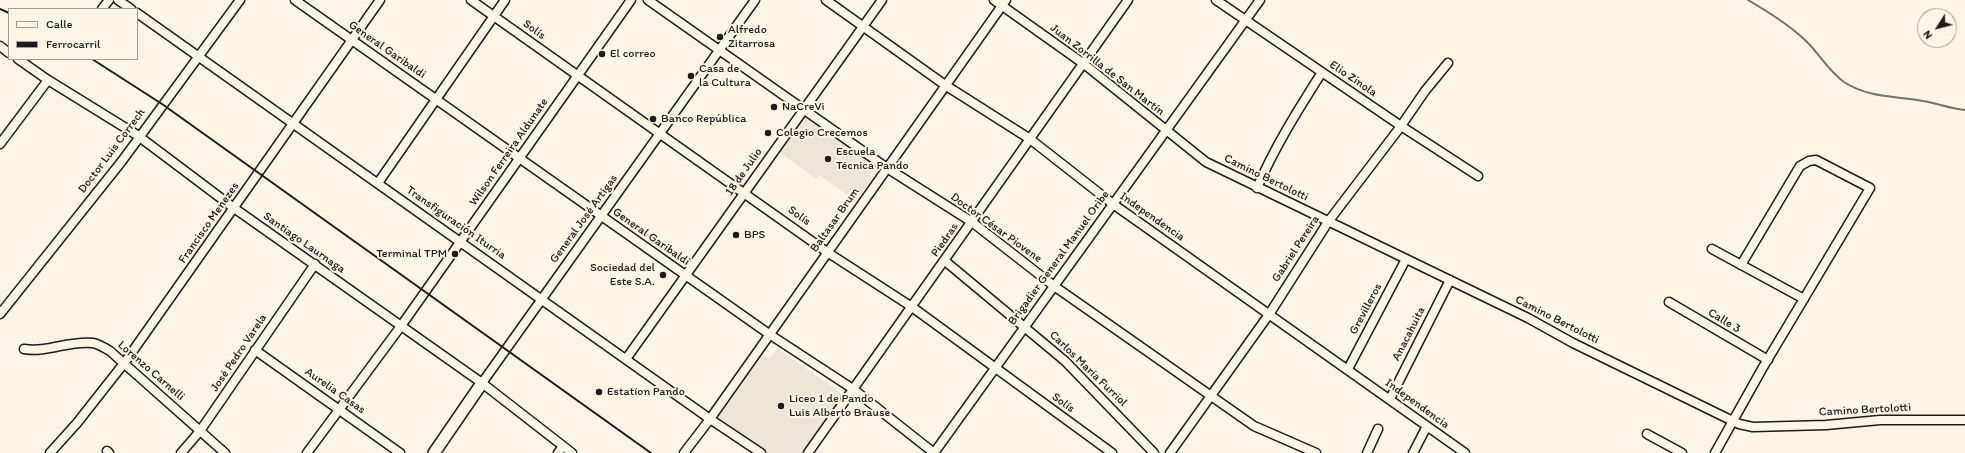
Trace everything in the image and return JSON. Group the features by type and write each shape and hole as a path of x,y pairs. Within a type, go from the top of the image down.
{"street":[{"path":"103,8 109,0"},
{"path":"118,0 130,8"},
{"name":"Doctor Luis Correch","path":"0,314 67,231 139,137 240,0"},
{"name":"General Garibaldi","path":"295,0 769,334 853,389 934,453"},
{"name":"Francisco Menezes","path":"50,453 77,424 125,362 380,0"},
{"name":"Solís","path":"471,0 662,133 827,252 912,307 994,369 1112,453"},
{"path":"378,183 505,0"},
{"name":"Wilson Ferreira Aldunate","path":"307,453 401,326 631,0"},
{"name":"Doctor César Piovene","path":"648,0 804,108 887,168 972,222 1054,286 1210,396 1258,428 1316,453"},
{"name":"General José Artigas","path":"434,453 482,383 756,0"},
{"name":"Independencia","path":"826,0 946,85 1030,139 1113,204 1270,313 1465,453"},
{"name":"18 de Julio","path":"626,359 882,0"},
{"name":"Juan Zorrilla de San Martín","path":"994,0 1004,3 1084,64 1166,131"},
{"name":"Piedras","path":"808,453 1128,0"},
{"name":"Elio Zinola","path":"1216,0 1401,126 1478,176"},
{"name":"Brigadier General Manuel Oribe","path":"934,453 1244,20 1260,0"},
{"name":"Baltasar Brum","path":"684,453 710,420 769,334 1004,3"},
{"name":"Transfiguración Iturria","path":"138,14 542,299 710,420 761,453"},
{"name":"Santiago Laurnaga","path":"19,60 48,80 139,137 234,208 482,383 561,450 572,453"},
{"name":"Gabriel Pereira","path":"1170,453 1270,313 1328,222 1448,62"},
{"path":"1257,188 1270,157 1289,123 1322,72"},
{"path":"0,144 48,80"},
{"name":"Camino Bertolotti","path":"1166,131 1206,162 1257,188 1450,280 1733,421 1753,427 1826,425 1880,420 1965,420"},
{"path":"1715,453 1768,360 1870,188 1816,160 1809,161 1800,166 1741,265"},
{"path":"1712,249 1804,299"},
{"name":"Grevilleros","path":"1348,369 1406,259"},
{"name":"Carlos María Furriol","path":"945,261 1065,361 1154,453"},
{"name":"José Pedro Varela","path":"181,453 200,431 315,264"},
{"name":"Anacahuita","path":"1390,399 1450,280"},
{"name":"Calle 3","path":"1668,302 1768,360"},
{"name":"Lorenzo Carnelli","path":"24,349 34,351 74,344 94,343 110,351 125,362 225,453"},
{"name":"Aurelia Casas","path":"255,350 400,453"},
{"path":"1413,453 1427,426"},
{"path":"1367,453 1378,429"},
{"path":"1647,434 1682,453"}],"shaded area":[{"name":"Escuela Técnica Pando","path":"804,117 876,166 870,174 873,177 856,201 819,175 816,179 779,152"},
{"name":"Liceo 1 de Pando Luis Alberto Brause","path":"777,348 841,393 842,397 803,453 767,453 720,419 720,415 763,355 770,359"}],"waterway":[{"path":"1748,0 1778,18 1792,29 1810,45 1838,78 1853,87 1882,96 1913,99 1965,110"}],"railway":[{"path":"0,9 8,13"},
{"path":"94,60 162,104 651,453"}],"place":[{"name":"Alfredo Zitarrosa","path":"720,37"},
{"name":"El correo","path":"602,54"},
{"name":"Casa de la Cultura","path":"691,76"},
{"name":"NaCreVi","path":"774,107"},
{"name":"Banco República","path":"653,119"},
{"name":"Colegio Crecemos","path":"768,133"},
{"name":"Escuela Técnica Pando","path":"828,159"},
{"name":"BPS","path":"736,235"},
{"name":"Terminal TPM","path":"455,254"},
{"name":"Sociedad del Este S.A.","path":"663,275"},
{"name":"Estatíon Pando","path":"599,392"},
{"name":"Liceo 1 de Pando Luis Alberto Brause","path":"781,406"}]}
